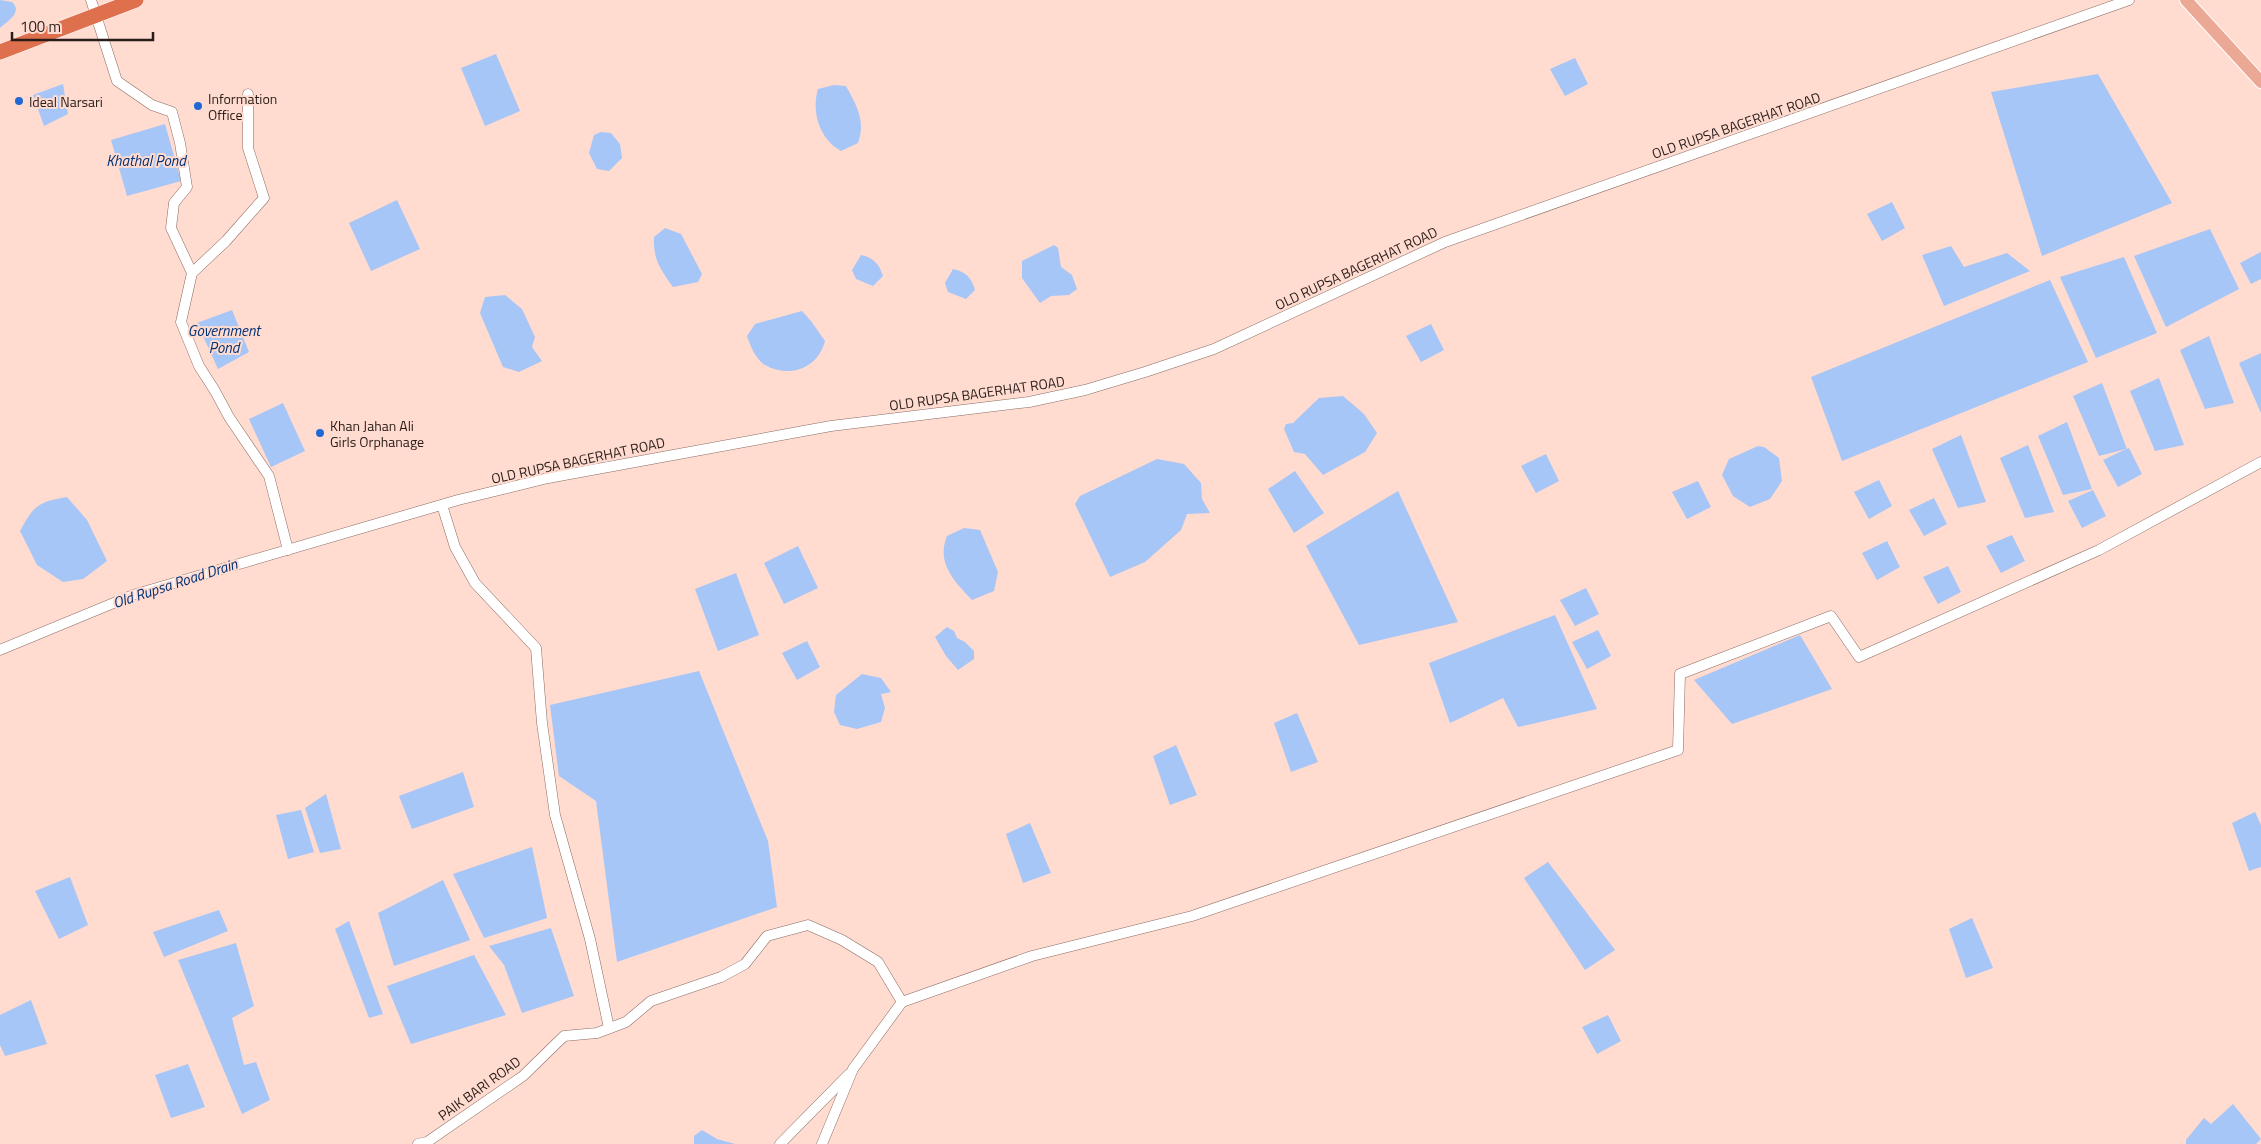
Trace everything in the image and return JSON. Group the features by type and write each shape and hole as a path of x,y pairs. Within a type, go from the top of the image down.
{"highway":[{"path":"0,52 136,0"}],"main road":[{"path":"2186,0 2261,82"}],"street":[{"path":"90,0 97,15 117,81 152,105 172,112 180,143 187,187 174,203 170,228 192,273"},
{"name":"OLD RUPSA BAGERHAT ROAD","path":"0,650 133,595 442,505 548,478 831,426 1029,402 1086,390 1214,348 1446,242 2129,0"},
{"path":"248,94 248,148 264,198 226,241 192,273 181,322 199,366 215,390 229,417 270,476 288,550"},
{"path":"780,1144 853,1069 902,1002 1032,956 1192,916 1678,750 1680,674 1831,616 1859,657 2099,550 2261,462"},
{"path":"442,505 455,547 474,583 536,648 542,723 555,815 590,940 609,1028"},
{"name":"PAIK BARI ROAD","path":"418,1144 428,1142 523,1076 564,1036 597,1033 626,1022 651,1001 721,977 745,964 767,936 808,926 842,940 878,962 902,1002"},
{"path":"822,1144 853,1069"}],"water":[{"path":"0,0 12,2 16,9 13,16 0,28"},
{"path":"496,54 520,111 485,126 461,68"},
{"path":"1575,58 1588,84 1565,96 1550,69"},
{"path":"2098,74 2172,203 2042,256 1991,92"},
{"path":"63,84 68,114 44,126 33,95"},
{"path":"834,85 846,86 857,107 861,121 858,143 841,151 828,140 819,125 816,107 818,89"},
{"name":"Khathal Pond","path":"165,124 181,181 127,196 111,140"},
{"path":"601,132 611,133 620,144 622,158 609,171 597,169 589,153 594,135"},
{"path":"397,200 420,249 371,271 349,223"},
{"path":"1892,202 1905,228 1882,241 1867,214"},
{"path":"665,228 681,234 702,274 698,282 673,287 664,275 656,258 654,237"},
{"path":"2210,229 2239,289 2166,327 2134,256"},
{"path":"1054,245 1058,248 1061,267 1072,275 1077,289 1069,295 1051,296 1040,303 1022,278 1022,261"},
{"path":"1951,246 1964,267 2007,253 2030,271 1944,306 1922,255"},
{"path":"2261,252 2261,279 2251,284 2240,263"},
{"path":"861,255 873,260 878,265 883,276 873,286 856,279 852,270"},
{"path":"2124,257 2157,333 2096,358 2060,277"},
{"path":"953,269 970,278 975,290 966,299 948,292 945,283"},
{"path":"2050,280 2088,362 1842,461 1811,377"},
{"path":"505,295 522,309 535,337 532,347 542,361 519,372 503,367 480,313 485,297"},
{"name":"Government Pond","path":"232,310 249,352 218,369 197,323"},
{"path":"802,311 825,341 816,358 810,364 793,371 774,369 762,363 754,352 747,336 755,324"},
{"path":"1431,324 1444,350 1421,362 1406,336"},
{"path":"2209,336 2234,403 2205,409 2180,350"},
{"path":"2261,353 2261,413 2239,363"},
{"path":"2159,378 2184,445 2155,451 2130,391"},
{"path":"2102,383 2127,449 2129,448 2142,474 2118,487 2103,460 2126,449 2099,456 2073,396"},
{"path":"1343,396 1364,414 1377,433 1365,452 1323,475 1305,454 1294,452 1284,429 1286,424 1293,423 1319,398"},
{"path":"283,403 305,451 271,467 249,419"},
{"path":"2067,422 2092,489 2063,495 2038,436"},
{"path":"1961,435 1986,502 1958,508 1932,449"},
{"path":"2028,445 2054,512 2025,518 2000,458"},
{"path":"1758,446 1764,447 1779,458 1782,481 1770,499 1750,507 1733,496 1722,475 1729,459"},
{"path":"1546,454 1559,481 1536,493 1521,466"},
{"path":"1157,459 1184,464 1201,483 1202,499 1210,513 1187,514 1181,530 1145,562 1110,577 1075,504 1080,496"},
{"path":"1295,471 1324,513 1294,533 1268,489"},
{"path":"1879,480 1892,506 1869,519 1854,492"},
{"path":"1698,481 1711,507 1687,519 1672,492"},
{"path":"2093,490 2106,516 2082,528 2068,501"},
{"path":"1398,491 1458,622 1359,645 1306,546"},
{"path":"67,497 87,520 107,561 83,579 63,582 37,565 20,531 29,515 38,506 49,501"},
{"path":"1934,498 1947,524 1924,536 1909,510"},
{"path":"964,528 980,530 998,572 994,591 972,600 953,579 945,563 944,555 947,536"},
{"path":"2012,535 2025,561 2001,573 1986,546"},
{"path":"1887,541 1900,567 1877,580 1862,553"},
{"path":"798,546 818,588 784,604 764,563"},
{"path":"1948,566 1961,592 1938,604 1923,577"},
{"path":"736,573 759,635 718,651 695,589"},
{"path":"1586,588 1599,614 1575,626 1560,600"},
{"path":"1555,615 1597,709 1518,727 1503,698 1450,723 1429,663"},
{"path":"947,627 954,631 957,638 965,642 974,651 974,659 958,670 946,656 935,637"},
{"path":"1598,630 1611,656 1587,669 1572,642"},
{"path":"1800,635 1832,689 1732,724 1694,680"},
{"path":"807,641 820,667 797,680 782,653"},
{"path":"699,671 768,841 777,907 617,962 596,801 559,776 550,705"},
{"path":"862,674 881,678 891,692 881,694 885,708 881,722 857,729 840,725 834,712 836,695"},
{"path":"1297,713 1318,762 1291,772 1274,723"},
{"path":"1176,745 1197,795 1170,805 1153,756"},
{"path":"463,772 474,807 412,829 399,796"},
{"path":"326,794 341,849 320,853 305,808"},
{"path":"301,810 314,852 288,859 276,815"},
{"path":"2255,812 2261,825 2261,867 2249,871 2232,823"},
{"path":"1030,823 1051,873 1023,883 1006,834"},
{"path":"532,847 547,918 484,938 453,874"},
{"path":"1548,862 1615,950 1585,970 1524,878"},
{"path":"70,877 88,925 59,939 35,891"},
{"path":"443,880 470,940 394,966 378,913"},
{"path":"219,910 228,931 164,957 153,932"},
{"path":"1972,918 1993,968 1966,978 1949,929"},
{"path":"349,921 383,1014 369,1018 335,929"},
{"path":"551,928 574,996 522,1013 504,965 489,946"},
{"path":"236,943 254,1006 232,1018 244,1065 256,1062 270,1100 242,1114 178,960"},
{"path":"474,955 506,1015 411,1044 387,986"},
{"path":"31,1000 47,1044 5,1056 0,1045 0,1015"},
{"path":"1608,1015 1621,1041 1597,1054 1582,1027"},
{"path":"188,1064 205,1107 171,1118 155,1075"},
{"path":"2233,1104 2261,1139 2256,1144 2186,1144 2186,1140 2204,1118 2211,1124"},
{"path":"702,1130 717,1139 735,1144 694,1144 694,1136"}],"place":[{"name":"Ideal Narsari","path":"19,101"},
{"name":"Information Office","path":"198,106"},
{"name":"Khan Jahan Ali Girls Orphanage","path":"320,433"}],"water label":[{"name":"Old Rupsa Road Drain","path":"175,583"}]}
